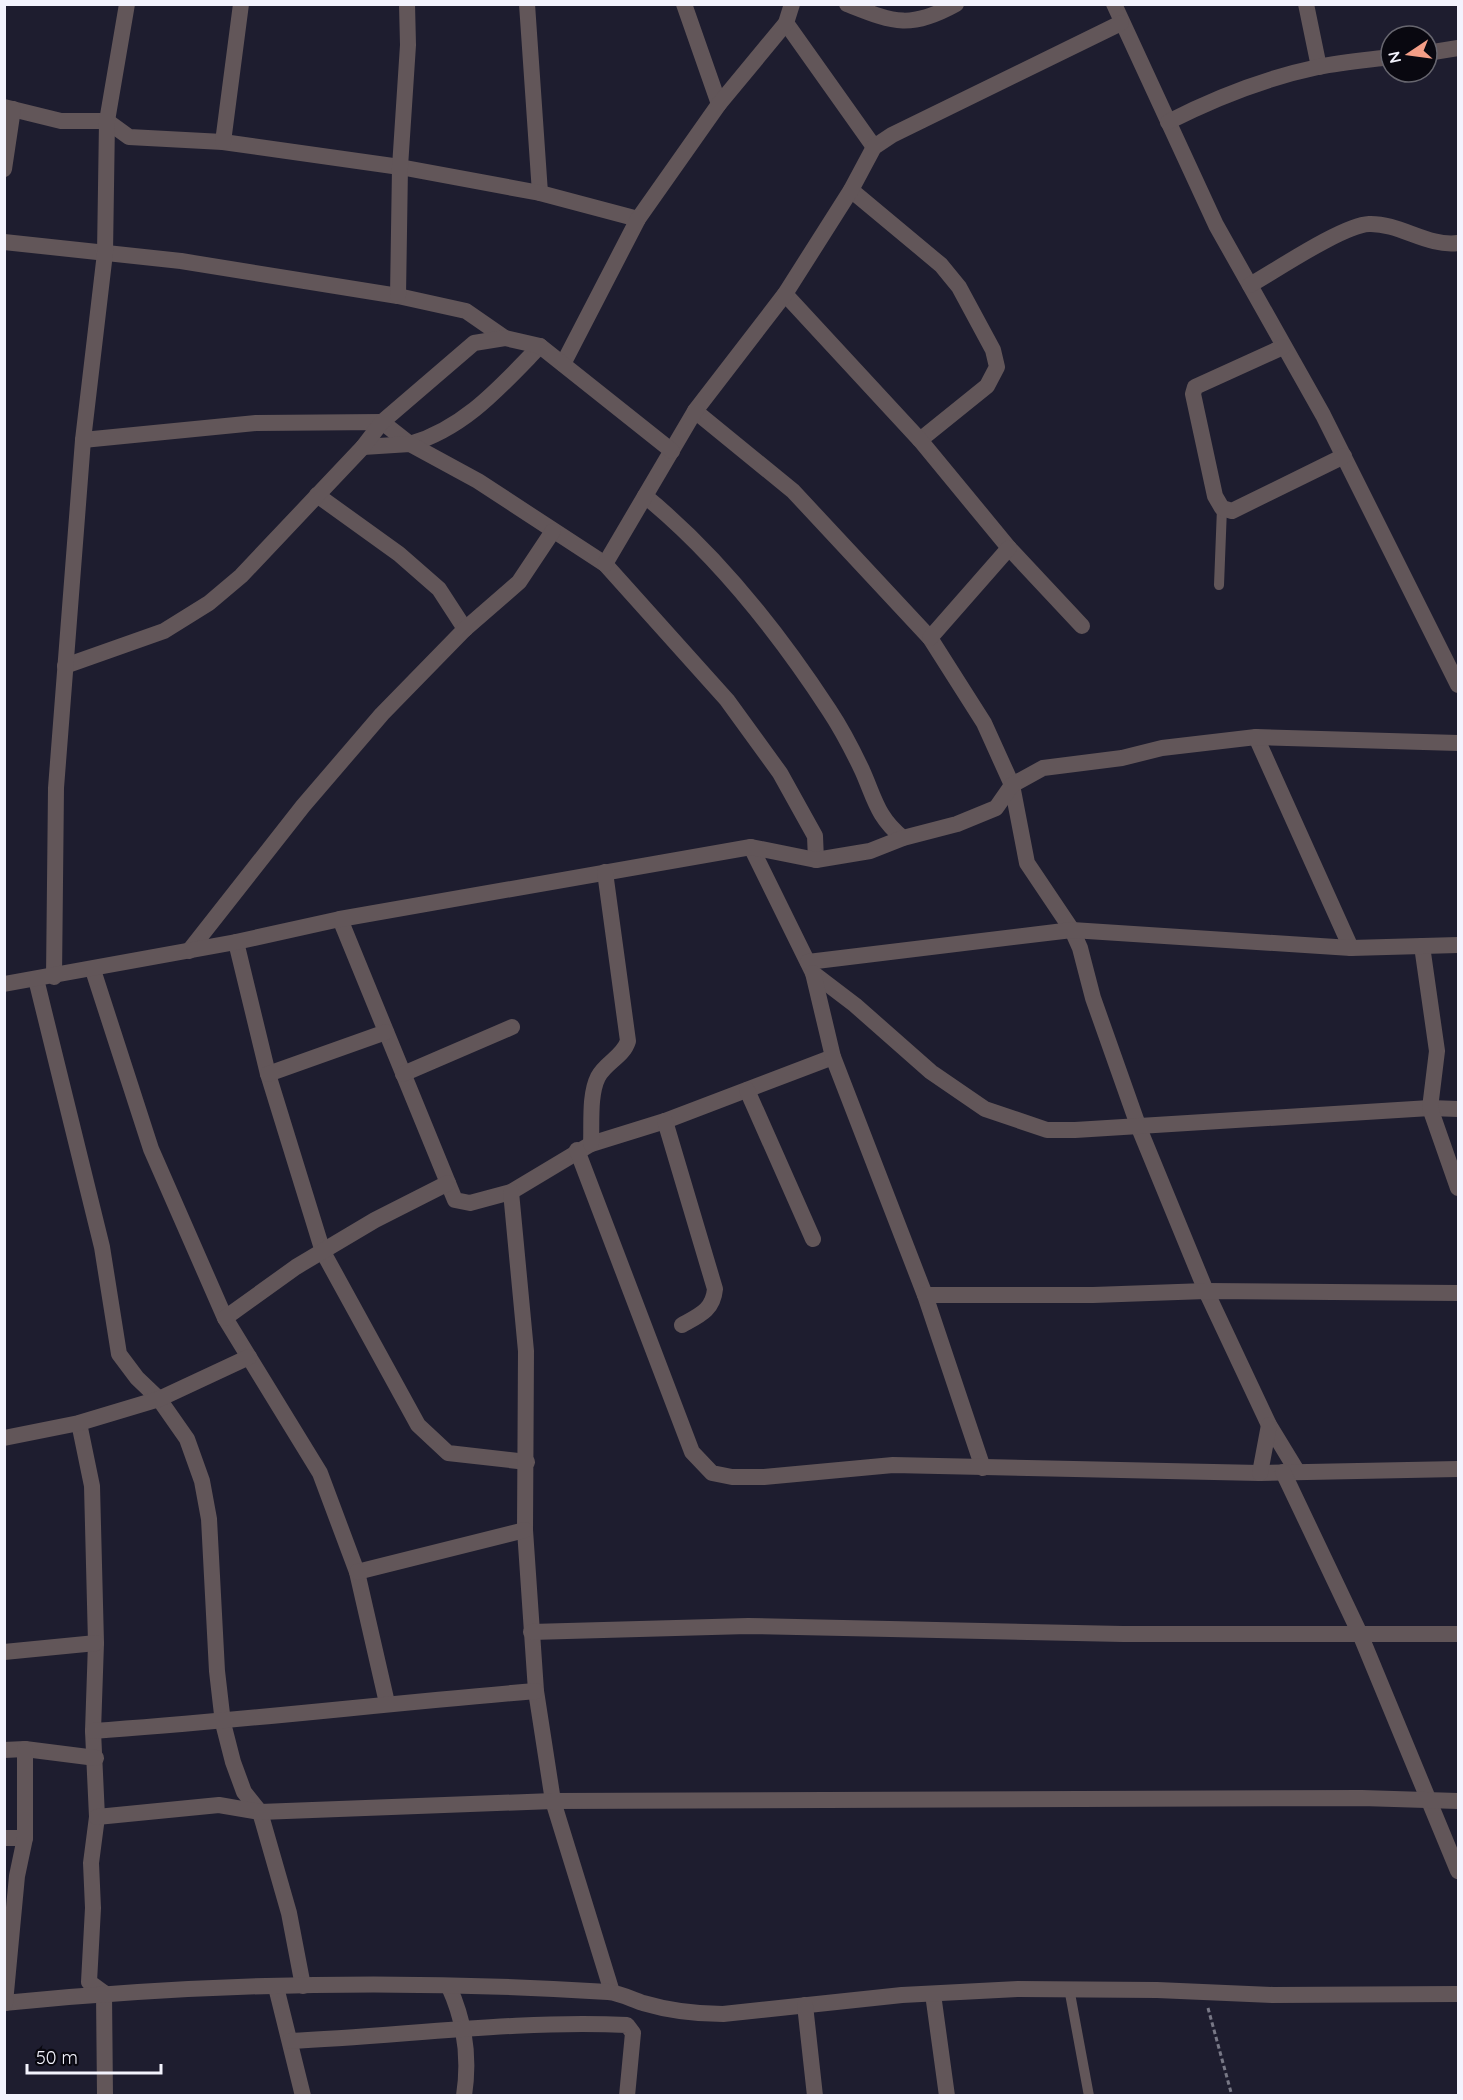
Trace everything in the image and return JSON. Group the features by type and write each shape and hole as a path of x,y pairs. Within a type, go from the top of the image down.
{"street":[{"path":"54,977 56,788 65,666 83,440 105,253 107,121 127,4"},
{"path":"223,142 241,4"},
{"path":"398,296 400,167 408,45 407,4"},
{"path":"527,4 540,193"},
{"path":"684,4 719,104"},
{"path":"563,364 638,219 719,104 786,23 792,4"},
{"path":"847,4 895,21 920,21 956,4"},
{"path":"1114,4 1121,24 1216,225 1344,456 1458,685"},
{"path":"1306,4 1319,67"},
{"path":"786,23 874,147"},
{"path":"605,564 695,411 785,294 851,190 874,147 892,135 1121,24"},
{"path":"1439,51 1458,48"},
{"path":"1168,122 1203,105 1252,86 1319,67 1379,59"},
{"path":"4,169 9,108 60,121 107,121 129,137 223,142 400,167 540,193 638,219"},
{"path":"851,190 941,265 958,287 993,350 996,367 987,386 920,440"},
{"path":"1250,285 1332,238 1368,224 1445,245 1458,243"},
{"path":"4,242 266,273 398,296 466,311 505,338 540,346 672,451"},
{"path":"785,294 920,440 1009,548 1082,626"},
{"path":"65,666 164,631 209,603 242,576 363,447 382,422 474,343 505,338"},
{"path":"363,447 410,444 448,430 483,404 540,346"},
{"path":"1284,347 1195,387 1193,394 1215,496 1222,508 1232,511 1344,456"},
{"path":"695,411 793,491 930,638 984,723 1012,785 1028,863 1072,930 1139,1128 1206,1291 1269,1425 1360,1634 1431,1800 1458,1871"},
{"path":"83,440 256,423 382,422 410,444 478,481 605,564 727,700 773,764 815,836 816,860"},
{"path":"317,495 399,554 439,589 465,629"},
{"path":"645,496 676,520 711,556 775,636 830,710 862,770 886,825 903,838"},
{"path":"189,951 303,806 382,714 465,629 519,582 553,531"},
{"path":"930,638 1009,548"},
{"path":"1256,736 1352,948"},
{"path":"4,984 54,977 236,942 340,919 751,847 816,860 870,851 903,838 957,824 996,808 1012,785 1043,768 1122,758 1162,748 1256,736 1458,743"},
{"path":"751,847 810,967 833,1058 925,1295 983,1468"},
{"path":"605,873 628,1041 619,1056 598,1076 584,1147 692,1452 712,1473 732,1477 764,1477 893,1465 1260,1473 1458,1469"},
{"path":"340,919 455,1200 464,1203 511,1192 584,1147 665,1121 833,1058"},
{"path":"810,967 1072,930 1352,948 1458,945"},
{"path":"236,942 268,1074 323,1252 418,1425 431,1441 448,1453 527,1462"},
{"path":"1422,946 1437,1052 1430,1108 1458,1188"},
{"path":"810,967 931,1072 986,1109 1047,1130 1139,1128 1430,1108 1458,1109"},
{"path":"93,969 151,1149 225,1318 320,1473 357,1572 387,1703"},
{"path":"36,979 102,1247 119,1354 137,1378 159,1399 187,1439 202,1481 209,1519 217,1671 224,1722 233,1762 244,1792 260,1812 289,1913 303,1986"},
{"path":"403,1074 512,1027"},
{"path":"268,1074 386,1032"},
{"path":"747,1090 813,1239"},
{"path":"665,1121 716,1288 709,1310 682,1325"},
{"path":"225,1318 296,1267 375,1220 448,1183"},
{"path":"511,1192 526,1351 525,1530 536,1691 553,1802 612,1992"},
{"path":"925,1295 1093,1295 1206,1291 1458,1293"},
{"path":"4,1438 79,1424 159,1399 249,1357"},
{"path":"79,1424 92,1486 96,1643 93,1731 98,1817 90,1863 93,1908 89,1982 104,1993"},
{"path":"1260,1473 1269,1425"},
{"path":"357,1572 525,1530"},
{"path":"531,1632 748,1626 1111,1634 1458,1634"},
{"path":"4,1652 96,1643"},
{"path":"93,1731 224,1722 387,1703 536,1691"},
{"path":"4,1750 25,1749 96,1758"},
{"path":"25,1749 24,1838 17,1876 5,2003 104,1993 276,1986 449,1987 612,1992 679,2012 698,2014 933,1994 1069,1988 1273,1995 1458,1994"},
{"path":"98,1817 219,1805 260,1812 553,1802 1362,1798 1458,1802"},
{"path":"4,1838 24,1838"},
{"path":"276,1986 303,2096"},
{"path":"449,1987 464,2028 467,2077 465,2096"},
{"path":"104,1993 105,2096"},
{"path":"933,1994 947,2096"},
{"path":"805,2005 815,2096"},
{"path":"290,2042 378,2037 464,2028 627,2025 633,2033 627,2096"}],"lane":[{"path":"1219,585 1222,508"},
{"path":"1069,1988 1089,2096"}],"path":[{"path":"1203,1992 1232,2096"}]}
